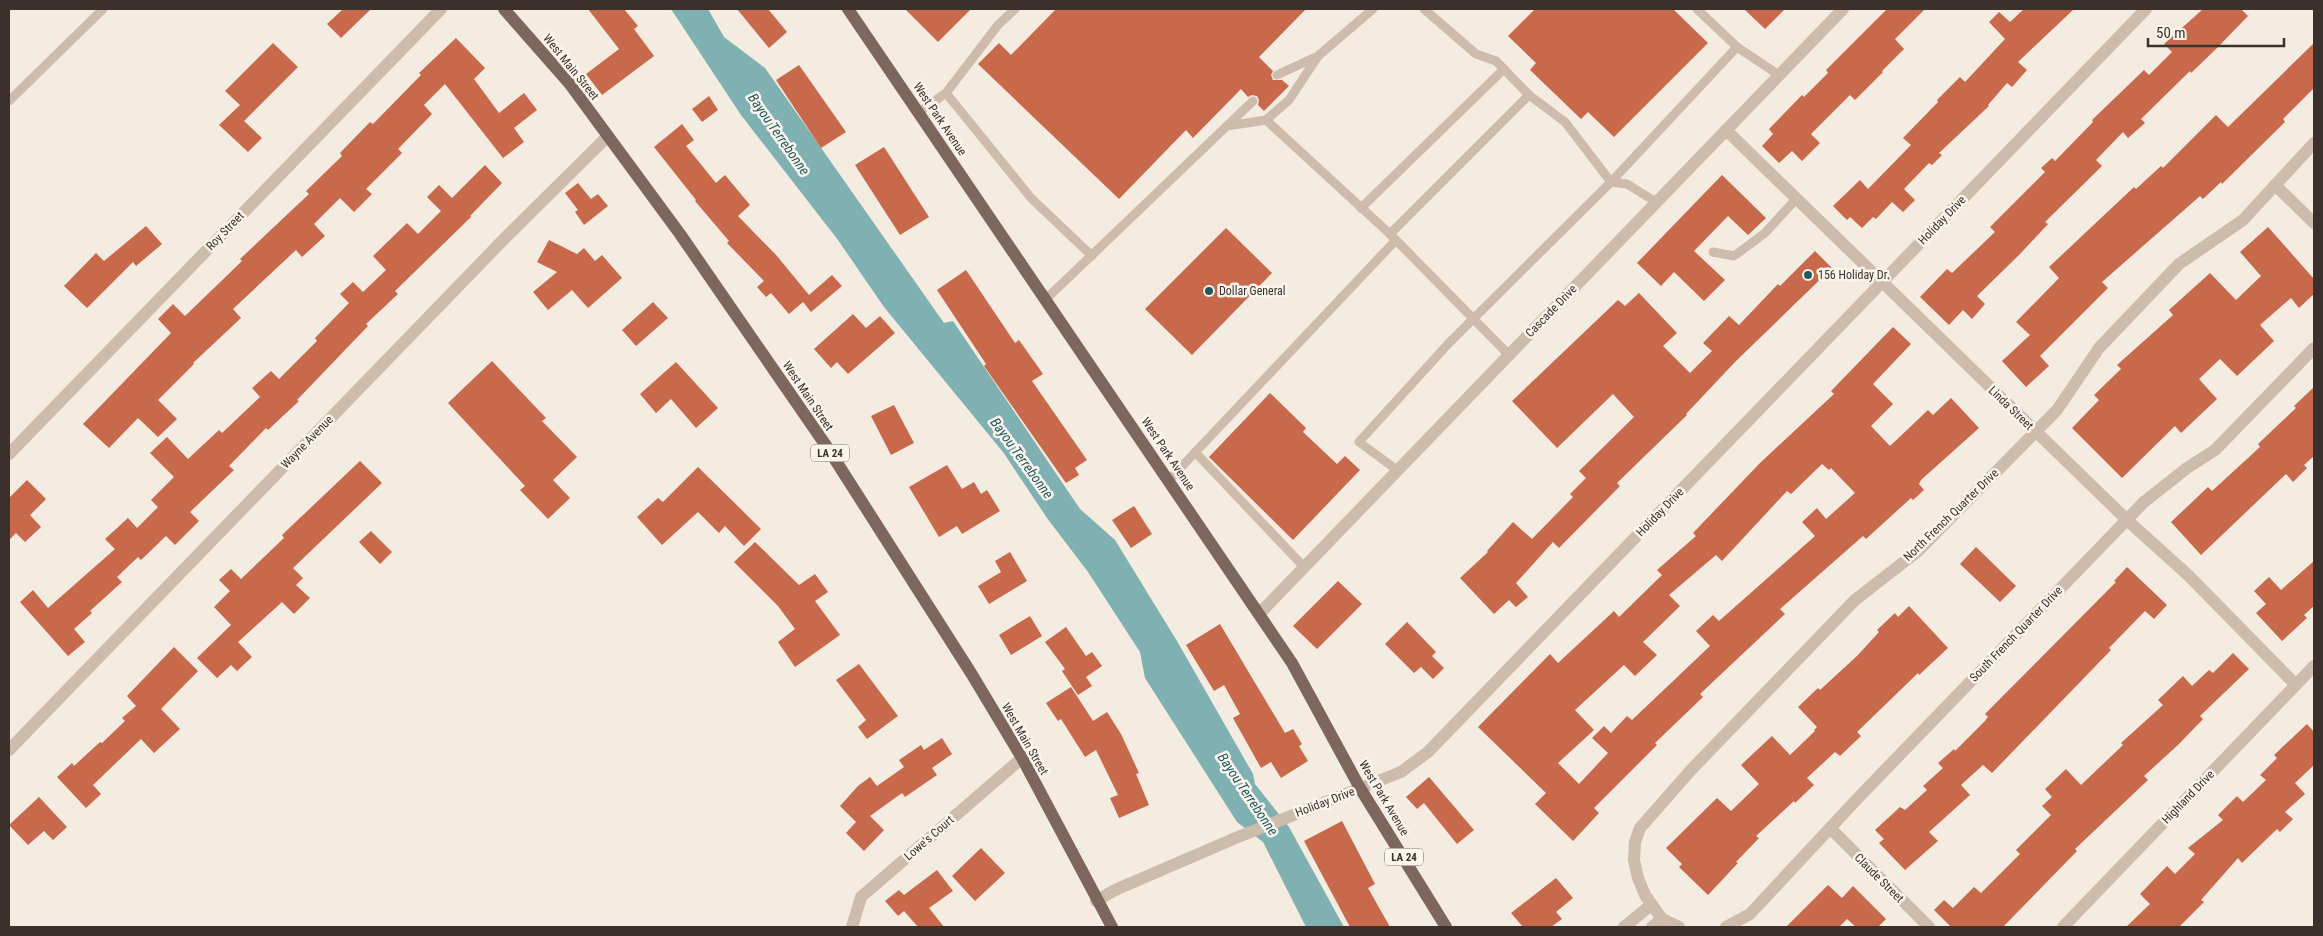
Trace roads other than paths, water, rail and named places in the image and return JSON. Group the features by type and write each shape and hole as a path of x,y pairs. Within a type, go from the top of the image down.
{"main road":[{"name":"West Main Street","path":"504,9 569,83 608,136 680,234 827,448 971,673 1022,758 1096,901 1112,927"},
{"name":"West Park Avenue","path":"848,9 1292,663 1360,788 1446,927"}],"street":[{"name":"Roy Street","path":"9,454 441,9"},
{"name":"Cascade Drive","path":"1259,614 1843,9"},
{"name":"Holiday Drive","path":"1096,901 1115,890 1238,837 1401,772 1428,752 2146,9"},
{"name":"Linda Street","path":"1726,130 2127,520 2188,576 2296,685"},
{"name":"Wayne Avenue","path":"9,750 498,245 608,136"},
{"name":"North French Quarter Drive","path":"1651,905 1638,878 1634,860 1635,842 1640,828 1690,770 1855,600 1918,551 2057,410 2099,348 2179,264 2243,220 2314,143"},
{"path":"2275,186 2314,223"},
{"name":"South French Quarter Drive","path":"1726,927 1750,914 1830,828 2144,502 2187,468 2215,450 2314,348"},
{"name":"Highland Drive","path":"2062,927 2314,666"},
{"name":"Lowe's Court","path":"852,927 861,897 1022,758"},
{"name":"Claude Street","path":"1830,828 1929,927"},
{"path":"1624,927 1651,905 1662,918 1679,927"},
{"path":"1652,927 1662,918"}],"lane":[{"path":"9,101 103,9"},
{"path":"919,112 946,93 998,25 1015,9"},
{"path":"1277,75 1318,56 1373,9"},
{"path":"1424,9 1476,54 1496,61 1529,95 1565,122 1612,182 1627,184 1656,202"},
{"path":"1698,9 1736,47 1779,75"},
{"path":"1397,470 1359,442 1474,319 1612,182 1736,47"},
{"path":"1226,126 1266,120 1289,100 1318,56"},
{"path":"1361,208 1504,69"},
{"path":"946,93 1031,198 1092,256"},
{"path":"1169,480 1392,237 1529,95"},
{"path":"1046,299 1253,101"},
{"path":"1266,120 1392,237 1509,355"},
{"path":"1713,252 1734,256 1765,233 1796,199"},
{"path":"1195,452 1304,568"}],"water":[{"name":"Bayou Terrebonne","path":"671,9 708,9 724,37 765,68 944,323 953,321 1080,509 1115,540 1177,641 1253,774 1255,784 1289,827 1344,927 1306,927 1263,842 1237,822 1145,678 1140,652 1088,572 1047,518 1003,452 884,307 838,240 741,115"}],"place":[{"name":"156 Holiday Dr.","path":"1808,275"},
{"name":"Dollar General","path":"1209,291"}]}
